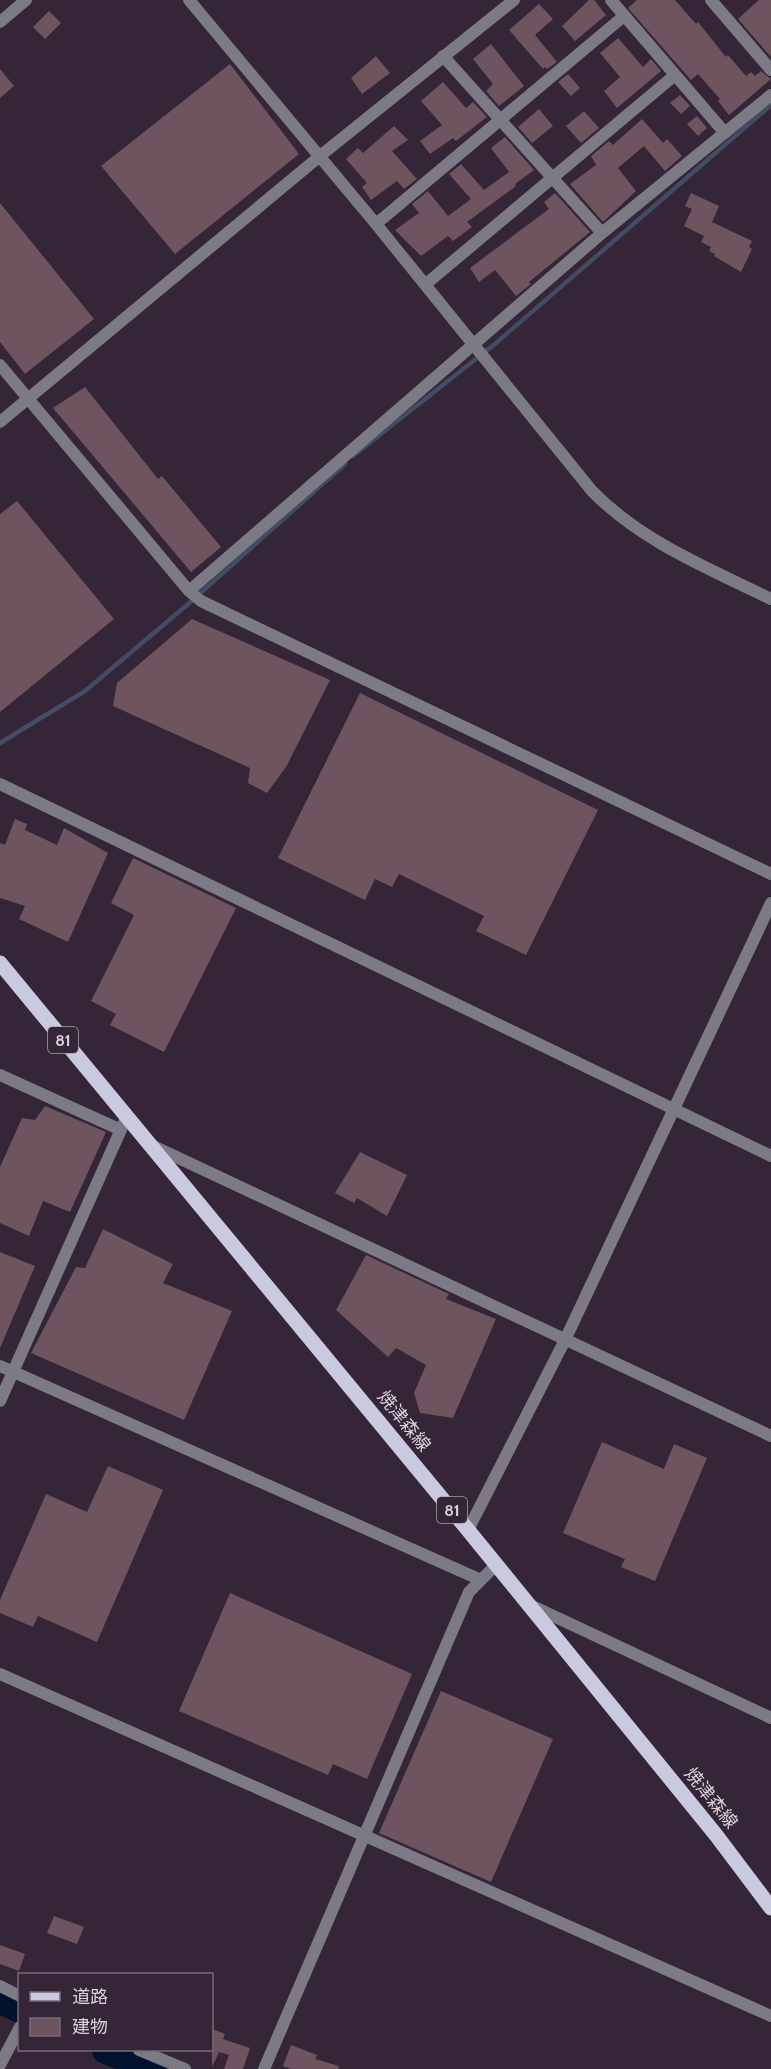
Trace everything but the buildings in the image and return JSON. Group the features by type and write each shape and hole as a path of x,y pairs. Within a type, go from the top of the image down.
{"main road":[{"name":"焼津森線","path":"0,963 124,1123 153,1146 716,1835 771,1908"}],"street":[{"path":"0,22 26,0"},
{"path":"189,0 426,284 592,491 614,514 666,547 771,599"},
{"path":"0,422 320,156 514,0"},
{"path":"611,0 725,133"},
{"path":"711,0 771,70"},
{"path":"376,224 624,16"},
{"path":"443,56 602,233"},
{"path":"426,284 675,75"},
{"path":"189,591 602,233 771,94"},
{"path":"0,365 189,591 201,601 771,874"},
{"path":"0,784 671,1110 771,1156"},
{"path":"468,1530 565,1340 671,1110 771,903"},
{"path":"0,1075 124,1123 0,1401"},
{"path":"153,1146 771,1436"},
{"path":"0,1366 481,1580"},
{"path":"264,2069 469,1592 496,1564"},
{"path":"528,1604 771,1718"},
{"path":"0,1674 366,1834 771,2016"},
{"path":"0,1986 18,1995"},
{"path":"0,2065 18,2031"},
{"path":"144,2051 185,2069"}],"waterway":[{"path":"353,456 496,343 771,105"},
{"path":"0,743 85,691 187,605 345,464"},
{"path":"0,2000 18,2008"},
{"path":"108,2051 153,2069"}]}
